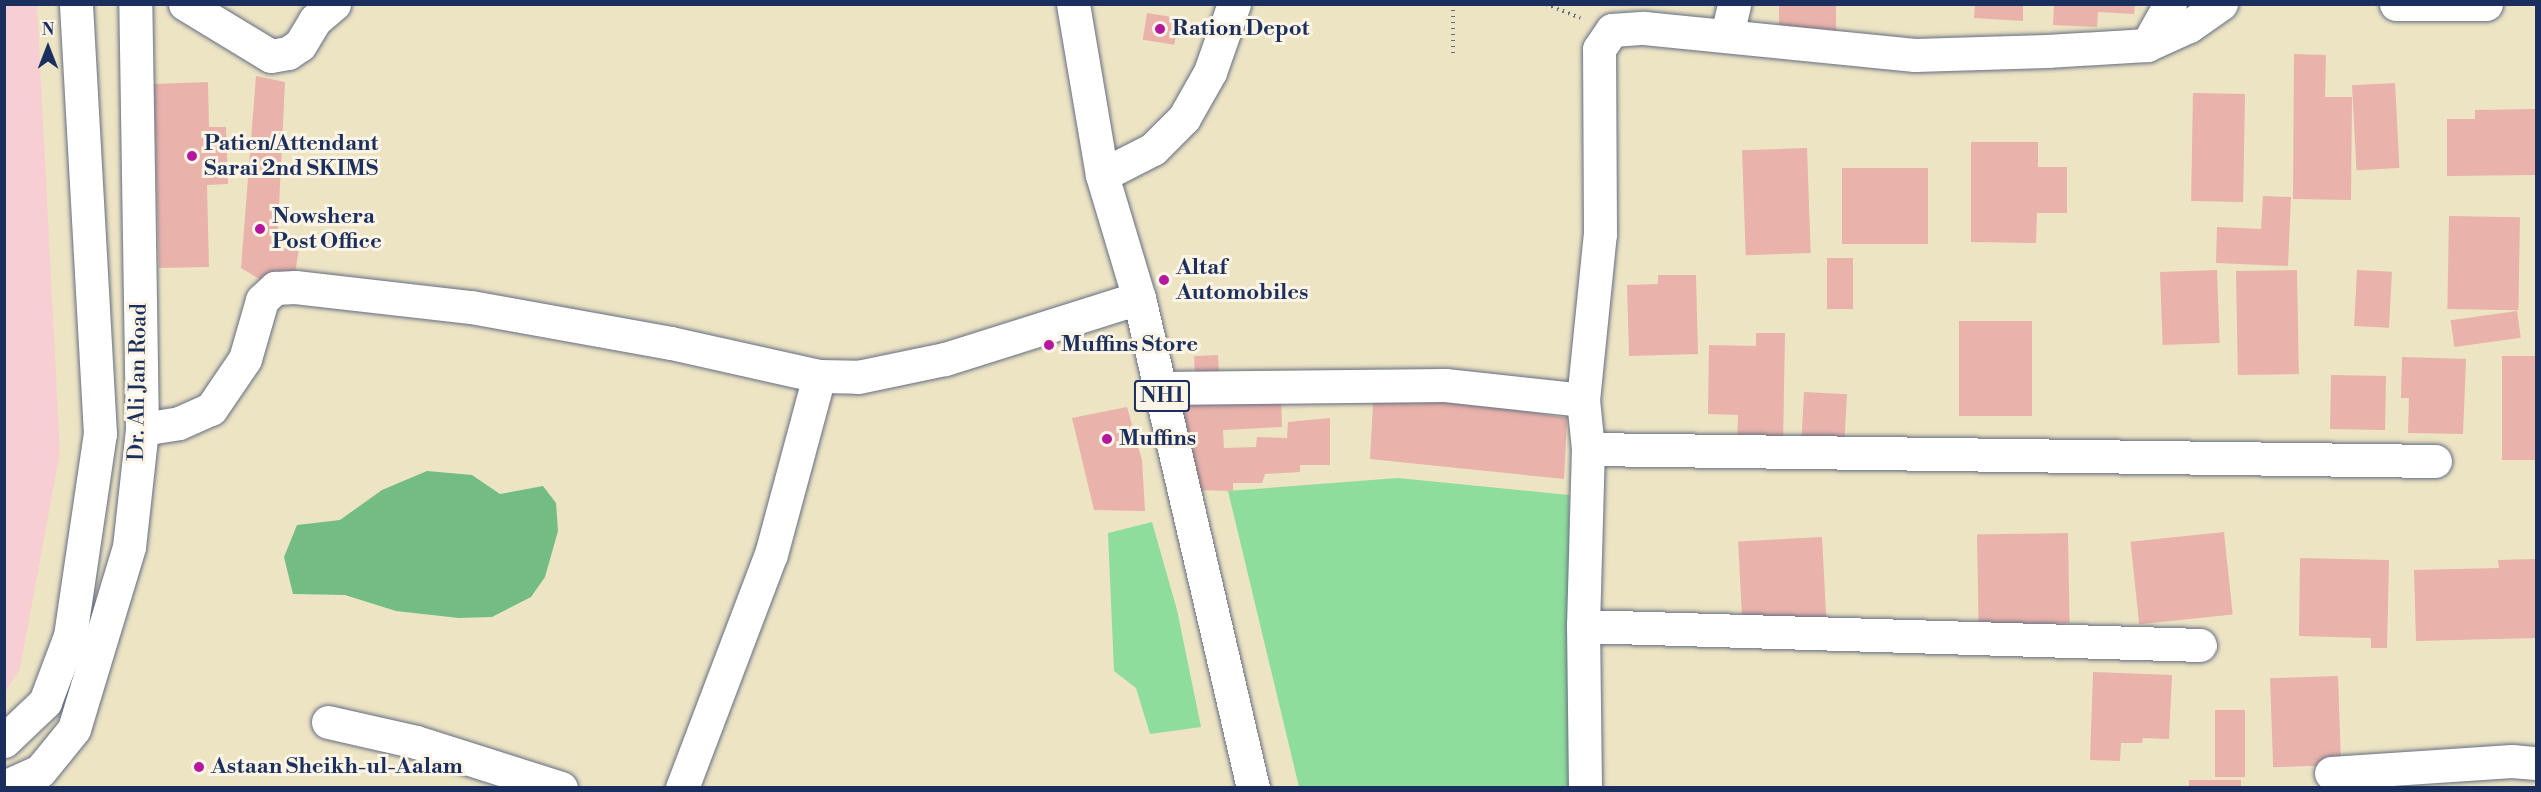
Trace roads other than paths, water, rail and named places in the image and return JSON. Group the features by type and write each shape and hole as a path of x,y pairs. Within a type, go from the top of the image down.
{"main road":[{"name":"Dr. Ali Jan Road","path":"4,741 45,702 70,636 100,434 76,4"},
{"name":"Dr. Ali Jan Road","path":"4,787 40,771 74,729 129,547 142,429 135,4"},
{"path":"185,4 271,56 288,53 300,45 315,20 334,4"},
{"name":"NH1","path":"1073,4 1102,175 1139,298 1253,788"},
{"path":"1102,175 1153,149 1184,118 1210,72 1234,4"},
{"path":"2147,45 2170,4"},
{"path":"1585,788 1583,626 1588,449 1583,400 1600,234 1599,50 1612,30 1730,20 1915,55 2147,45 2189,26 2221,4"},
{"path":"2396,4 2486,4"},
{"path":"142,429 179,423 211,409 245,359 262,300 275,288 285,287 471,306 672,343 819,376 858,377 945,359 1139,298"},
{"path":"682,788 771,554 819,376"},
{"path":"1161,388 1445,385 1583,400"},
{"path":"1588,449 2434,461"},
{"path":"1583,626 2200,645"},
{"path":"328,722 416,742 561,788"},
{"path":"2331,773 2512,761 2536,763"}],"place":[{"name":"Ration Depot","path":"1160,29"},
{"name":"Patien/Attendant Sarai 2nd SKIMS","path":"192,156"},
{"name":"Nowshera Post Office","path":"260,229"},
{"name":"Altaf Automobiles","path":"1164,280"},
{"name":"Muffins Store","path":"1049,345"},
{"name":"Muffins","path":"1107,439"},
{"name":"Astaan Sheikh-ul-Aalam","path":"199,767"}]}
